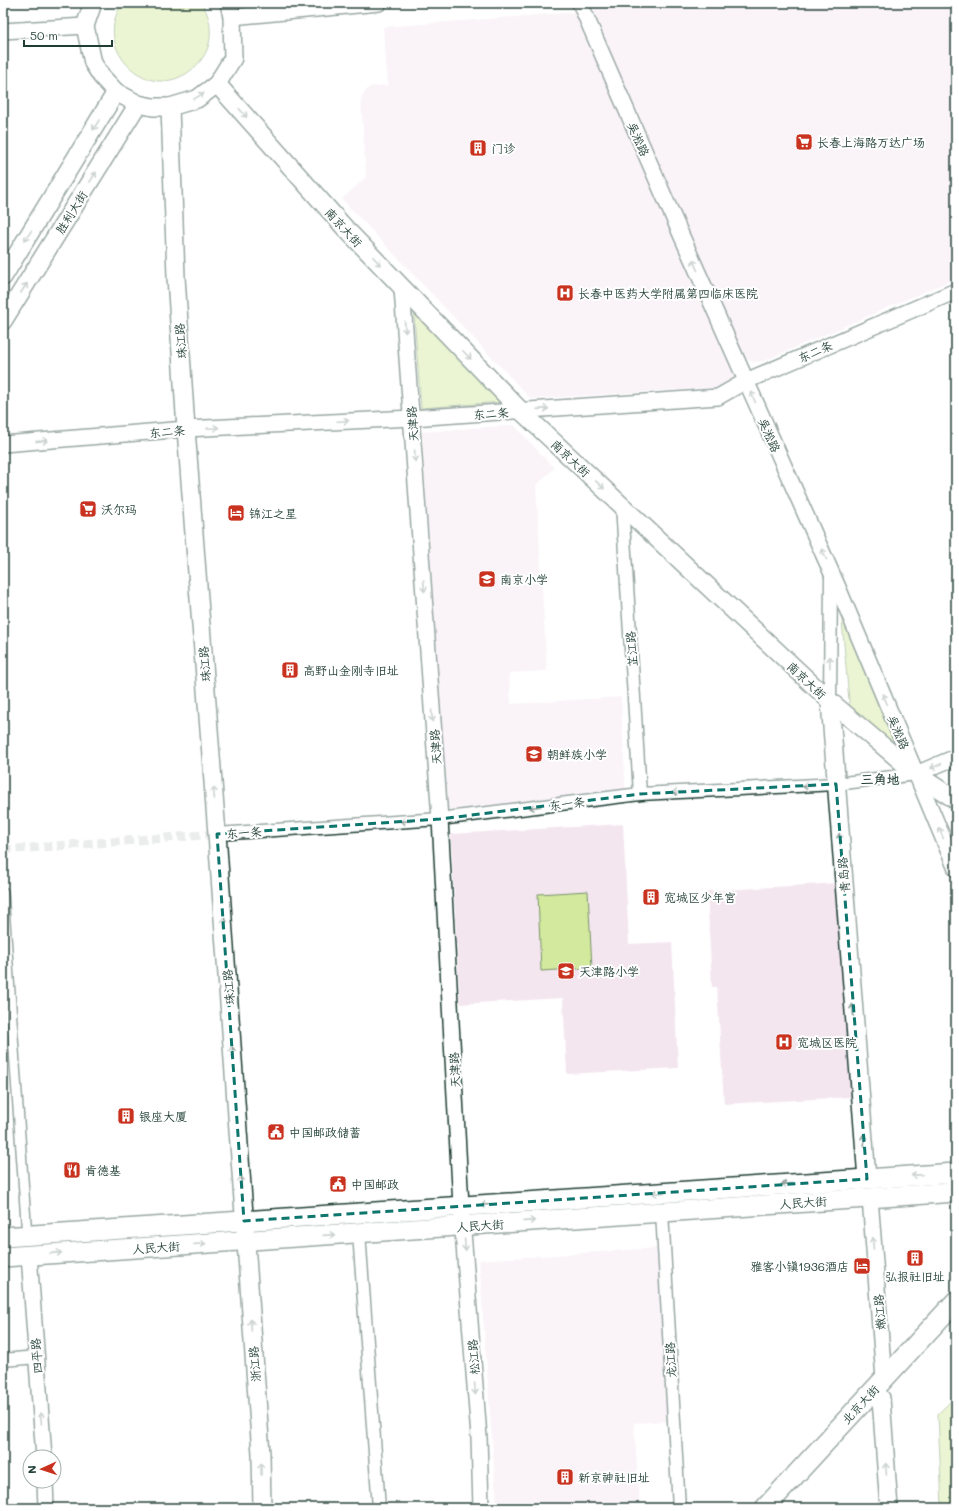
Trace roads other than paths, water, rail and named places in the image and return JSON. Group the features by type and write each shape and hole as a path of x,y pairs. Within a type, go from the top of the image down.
{"main road":[{"path":"93,3 85,26 93,62 102,77 116,92 138,104 153,107 170,107 197,99 217,84 233,58 231,10"},
{"name":"南京大街","path":"217,84 345,228 521,410 830,701 916,774 956,800"},
{"name":"胜利大街","path":"3,277 116,92"},
{"name":"胜利大街","path":"3,321 138,104"},
{"name":"珠江路","path":"170,107 176,277 186,429 218,834 244,1221"},
{"name":"青岛路","path":"830,701 867,1179"},
{"name":"人民大街","path":"3,1237 956,1172"},
{"name":"人民大街","path":"3,1257 956,1192"},
{"name":"浙江路","path":"244,1221 261,1454 262,1508"},
{"name":"北京大街","path":"765,1508 956,1301"},
{"name":"北京大街","path":"779,1508 956,1318"},
{"path":"881,1398 889,1508"}],"street":[{"path":"231,10 379,3"},
{"name":"吴淞路","path":"580,3 831,571 956,869"},
{"path":"3,32 85,26"},
{"name":"天津路","path":"402,288 440,819 461,1206"},
{"name":"东二条","path":"3,444 186,429 412,418 718,397 746,381 956,291"},
{"name":"芷江路","path":"622,505 640,794"},
{"name":"青岛路","path":"830,701 831,571"},
{"path":"916,774 956,757"},
{"name":"东一条","path":"218,834 440,819 640,794 836,784 916,774"},
{"path":"3,892 27,1236"},
{"name":"嫩江路","path":"870,1198 884,1379"},
{"name":"松江路","path":"461,1206 479,1437 480,1508"},
{"name":"龙江路","path":"662,1212 679,1508"},
{"path":"359,1233 379,1508"},
{"name":"四平路","path":"29,1255 43,1449"},
{"path":"3,1360 37,1357"},
{"path":"45,1489 46,1508"}],"tunnel":[{"path":"3,850 217,834"}],"place":[{"name":"长春上海路万达广场","path":"804,142"},
{"name":"门诊","path":"478,148"},
{"name":"长春中医药大学附属第四临床医院","path":"565,293"},
{"name":"沃尔玛","path":"88,509"},
{"name":"锦江之星","path":"236,513"},
{"name":"南京小学","path":"487,579"},
{"name":"高野山金刚寺旧址","path":"290,670"},
{"name":"朝鲜族小学","path":"534,754"},
{"name":"宽城区少年宫","path":"651,897"},
{"name":"天津路小学","path":"566,971"},
{"name":"宽城区医院","path":"784,1042"},
{"name":"银座大厦","path":"126,1116"},
{"name":"中国邮政储蓄","path":"276,1132"},
{"name":"肯德基","path":"72,1170"},
{"name":"中国邮政","path":"338,1184"},
{"name":"弘报社旧址","path":"915,1258"},
{"name":"雅客小镇1936酒店","path":"862,1266"},
{"name":"新京神社旧址","path":"565,1477"}],"district":[{"name":"三角地","path":"880,778"}]}
